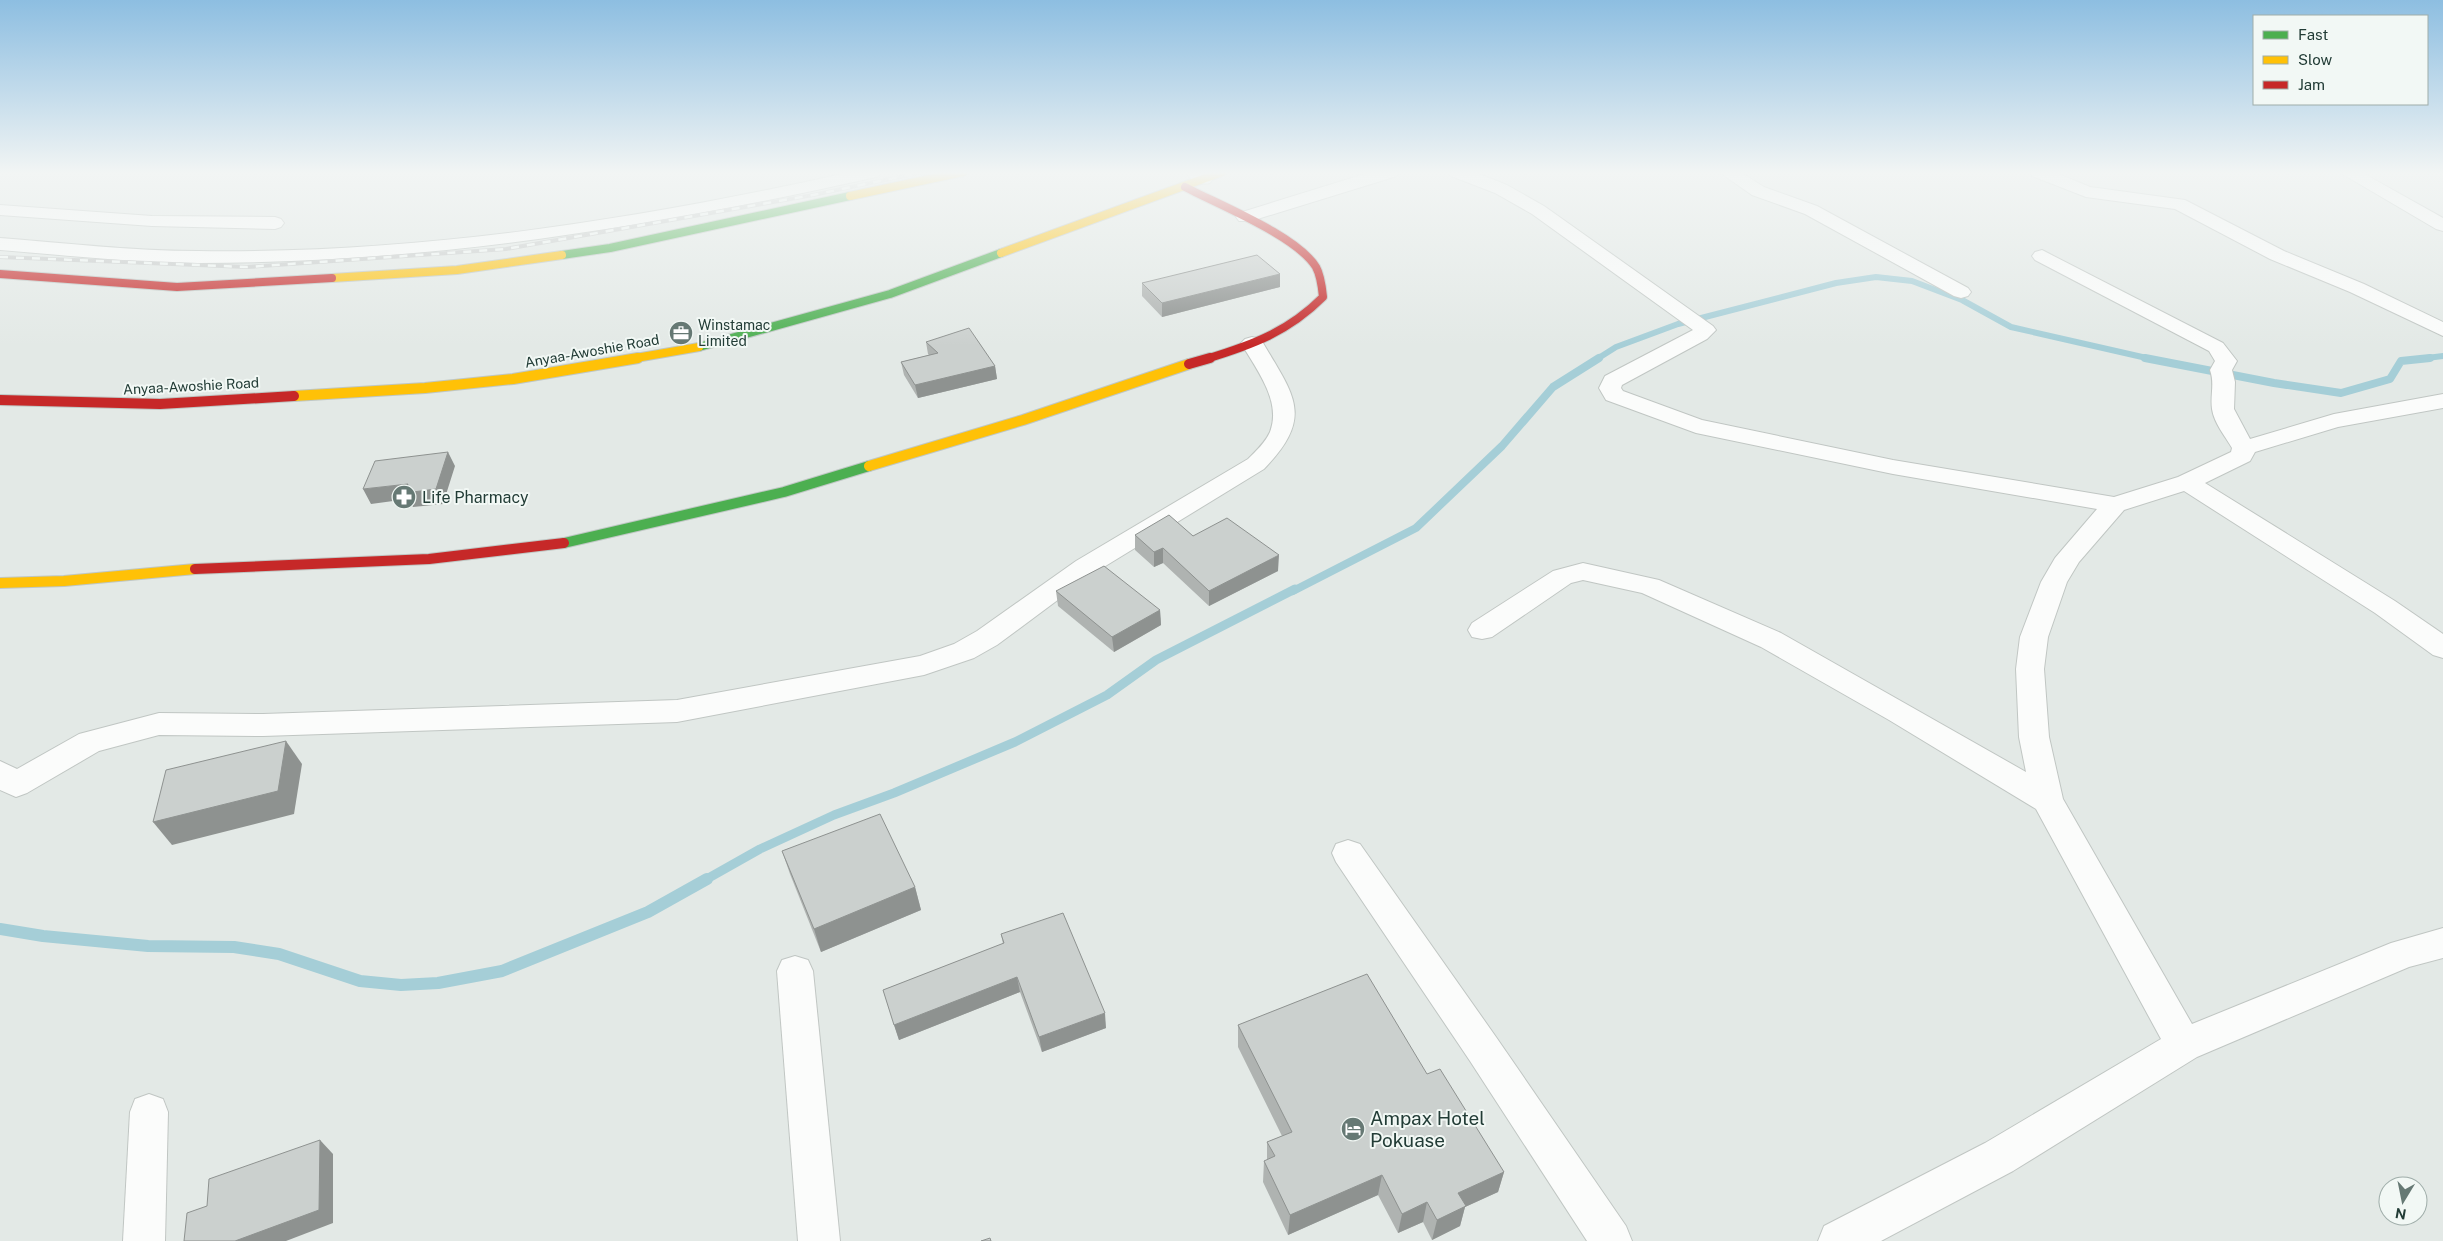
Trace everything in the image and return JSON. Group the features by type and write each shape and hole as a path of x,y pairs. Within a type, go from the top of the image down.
{"street":[{"path":"0,244 197,257 281,255 405,248 566,230"},
{"path":"0,274 177,287 457,270 610,248 694,230"},
{"name":"Anyaa-Awoshie Road","path":"0,400 160,404 424,388 513,379 669,353 721,342 890,294 1059,230"},
{"path":"0,584 64,581 229,566 429,559 556,545 784,492 827,480 1022,420 1252,342 1290,326 1303,317 1323,298 1323,276 1302,248 1268,230"},
{"path":"1566,230 1706,330 1613,381 1610,388 1614,395 1696,426 1894,467 2115,505 2187,482 2242,456 2244,448 2223,412 2226,361 2216,347 2042,256"},
{"path":"1847,230 1961,292"},
{"path":"2232,230 2277,255 2357,288 2443,330"},
{"path":"0,773 16,785 90,742 159,724 264,725 677,711 924,665 964,651 987,638 1085,566 1256,464 1271,450 1284,427 1284,399 1252,342"},
{"path":"2244,448 2334,421 2443,401"},
{"path":"2187,482 2385,607 2443,648"},
{"path":"2115,505 2068,558 2054,582 2034,637 2030,669 2034,737 2046,800 2184,1044"},
{"path":"1482,630 1562,578 1583,571 1650,586 1771,640 1899,712 2046,800"},
{"path":"1348,852 1611,1241"},
{"path":"1839,1241 1999,1157 2184,1044 2403,954 2443,943"},
{"path":"794,972 820,1241"},
{"path":"144,1241 150,1112"}],"building":[{"path":"1257,255 1280,274 1162,303 1142,283"},
{"path":"969,328 995,366 915,385 901,362 938,353 926,342"},
{"path":"448,452 436,489 405,493 408,484 363,489 375,461"},
{"path":"1169,515 1193,536 1227,518 1279,555 1209,591 1163,548 1154,552 1135,535"},
{"path":"1104,566 1160,610 1112,637 1056,591"},
{"path":"286,741 278,791 153,822 166,770"},
{"path":"880,814 915,887 814,929 782,851"},
{"path":"1063,913 1105,1013 1039,1037 1017,977 894,1025 883,990 1004,943 1001,934"},
{"path":"1367,974 1427,1074 1440,1069 1504,1172 1458,1193 1466,1206 1437,1220 1427,1202 1402,1214 1382,1175 1290,1215 1264,1161 1275,1156 1267,1142 1292,1132 1238,1025"},
{"path":"320,1140 319,1210 235,1241 184,1241 187,1213 207,1206 209,1179"}],"waterway":[{"path":"1597,359 1616,347 1678,324 1836,283 1876,277 1912,281 1962,300 2011,327 2151,359"},
{"path":"2419,359 2443,356"},
{"path":"1293,591 1416,528 1502,446 1553,387 1599,358"},
{"path":"2145,358 2274,383 2341,393 2390,379 2401,361 2430,358"},
{"path":"705,880 760,849 834,815 894,793 1015,742 1107,695 1156,660 1295,589"},
{"path":"0,929 43,936 148,946 234,947 279,954 360,981 401,985 438,983 502,971 648,912 707,879"}],"railway":[{"path":"0,257 247,267 506,249 615,230"}],"traffic: fast":[{"path":"562,255 610,248 693,230"},
{"path":"699,347 890,294 1001,253"},
{"path":"564,543 784,492 869,466"}],"traffic: slow":[{"path":"1001,253 1064,230"},
{"path":"332,278 457,270 562,255"},
{"path":"294,396 425,388 513,379 699,347"},
{"path":"869,466 1023,420 1189,364"},
{"path":"0,583 64,581 195,569"}],"traffic: jam":[{"path":"1189,364 1267,338 1279,332 1300,319 1323,297 1321,281 1316,268 1308,257 1286,239 1269,230"},
{"path":"0,274 177,287 332,278"},
{"path":"0,400 160,404 294,396"},
{"path":"195,569 429,559 564,543"}],"place":[{"name":"Winstamac Limited","path":"681,333"},
{"name":"Life Pharmacy","path":"404,497"},
{"name":"Ampax Hotel Pokuase","path":"1353,1129"}]}
